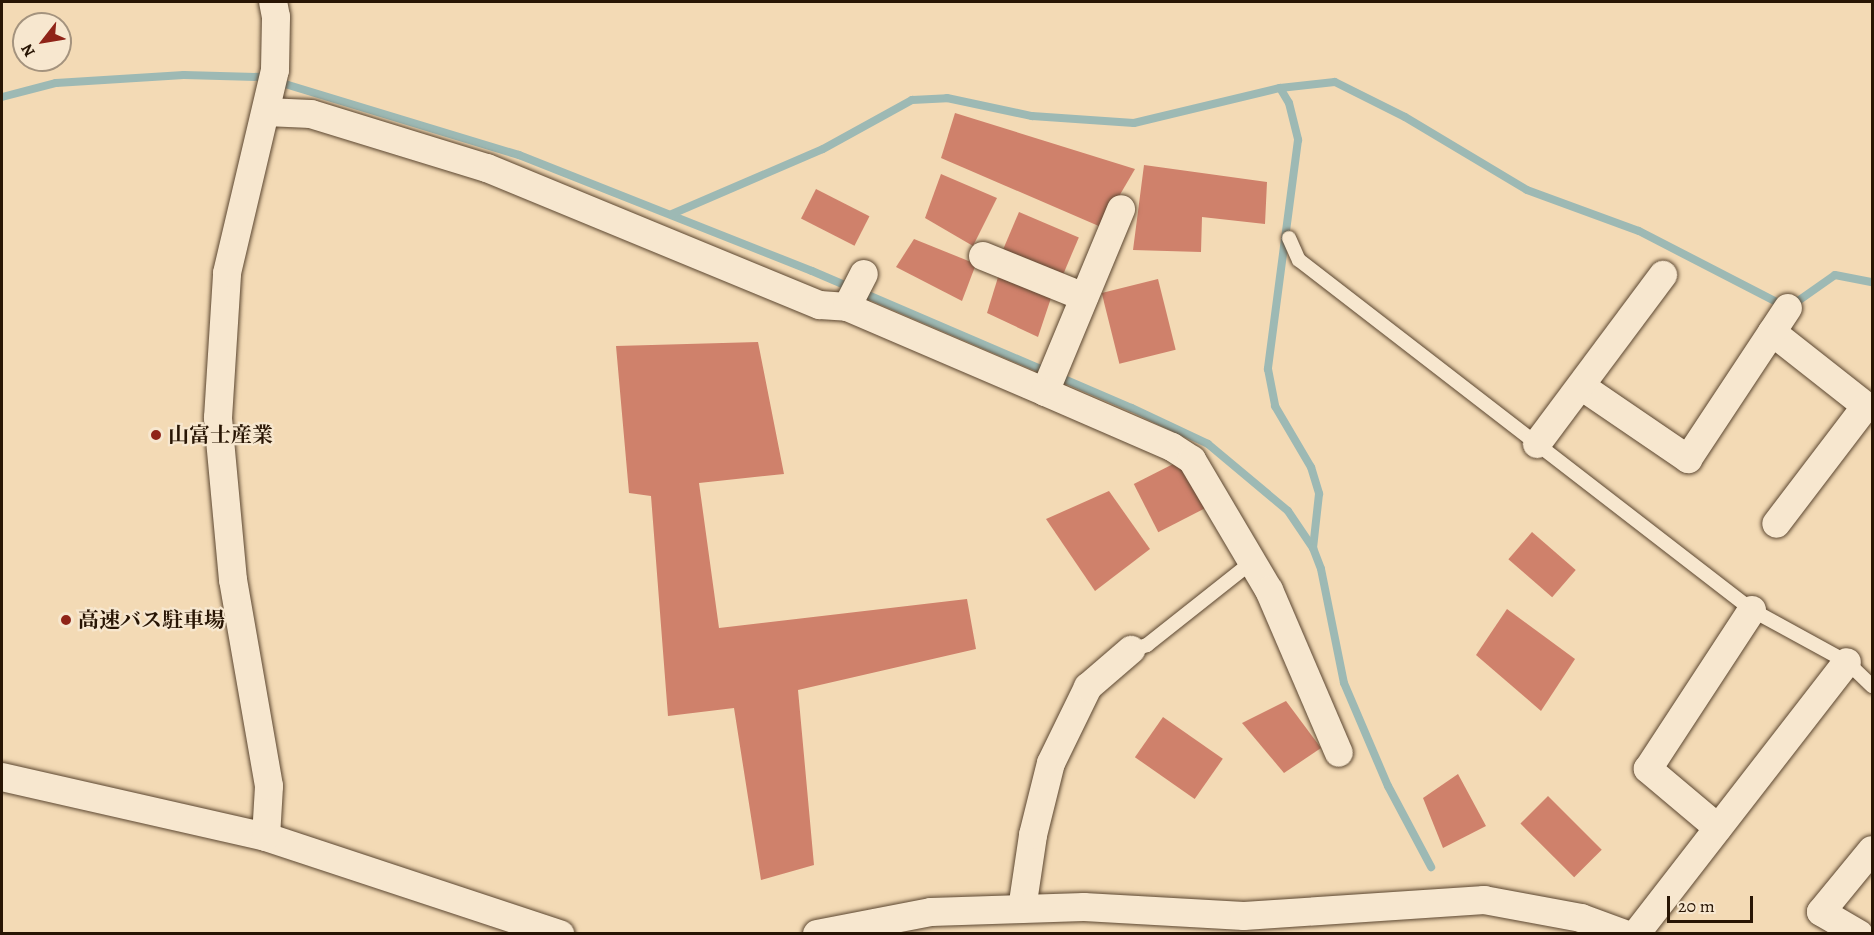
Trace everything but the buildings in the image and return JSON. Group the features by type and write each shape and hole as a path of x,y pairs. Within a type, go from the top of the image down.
{"street":[{"path":"266,837 269,786 233,580 218,418 227,273 270,92 276,17 273,2"},
{"path":"270,92 311,114 487,168 820,305 849,304 1050,378 1172,447 1192,460 1253,561 1339,753"},
{"path":"1050,378 1121,209"},
{"path":"983,256 1084,297"},
{"path":"849,304 864,274"},
{"path":"1537,444 1663,275"},
{"path":"1581,386 1688,459 1788,308"},
{"path":"1772,332 1866,406 1776,524"},
{"path":"1718,828 1648,769 1752,610"},
{"path":"1022,909 1033,835 1051,763 1088,687 1131,650"},
{"path":"1636,933 1847,662"},
{"path":"2,777 266,837 560,933"},
{"path":"1859,933 1821,912 1872,850"},
{"path":"817,933 931,912 1084,907 1244,916 1484,900 1581,918 1625,933"}],"lane":[{"path":"1289,238 1299,260 1752,610 1847,662 1872,686"},
{"path":"1131,650 1147,645 1253,561"}],"waterway":[{"path":"2,97 56,83 184,75 262,77 519,155 812,271 1132,408 1208,444 1288,511 1313,548 1321,569 1344,683 1388,786 1431,867"},
{"path":"672,214 823,149 912,100 947,98 1032,116 1134,123 1280,88 1335,82 1405,117 1527,190 1639,231 1788,308 1835,275 1872,282"},
{"path":"1280,88 1289,103 1298,140 1268,369 1275,406 1311,467 1319,494 1313,548"}],"place":[{"name":"山富士産業","path":"156,435"},
{"name":"高速バス駐車場","path":"66,620"}]}
